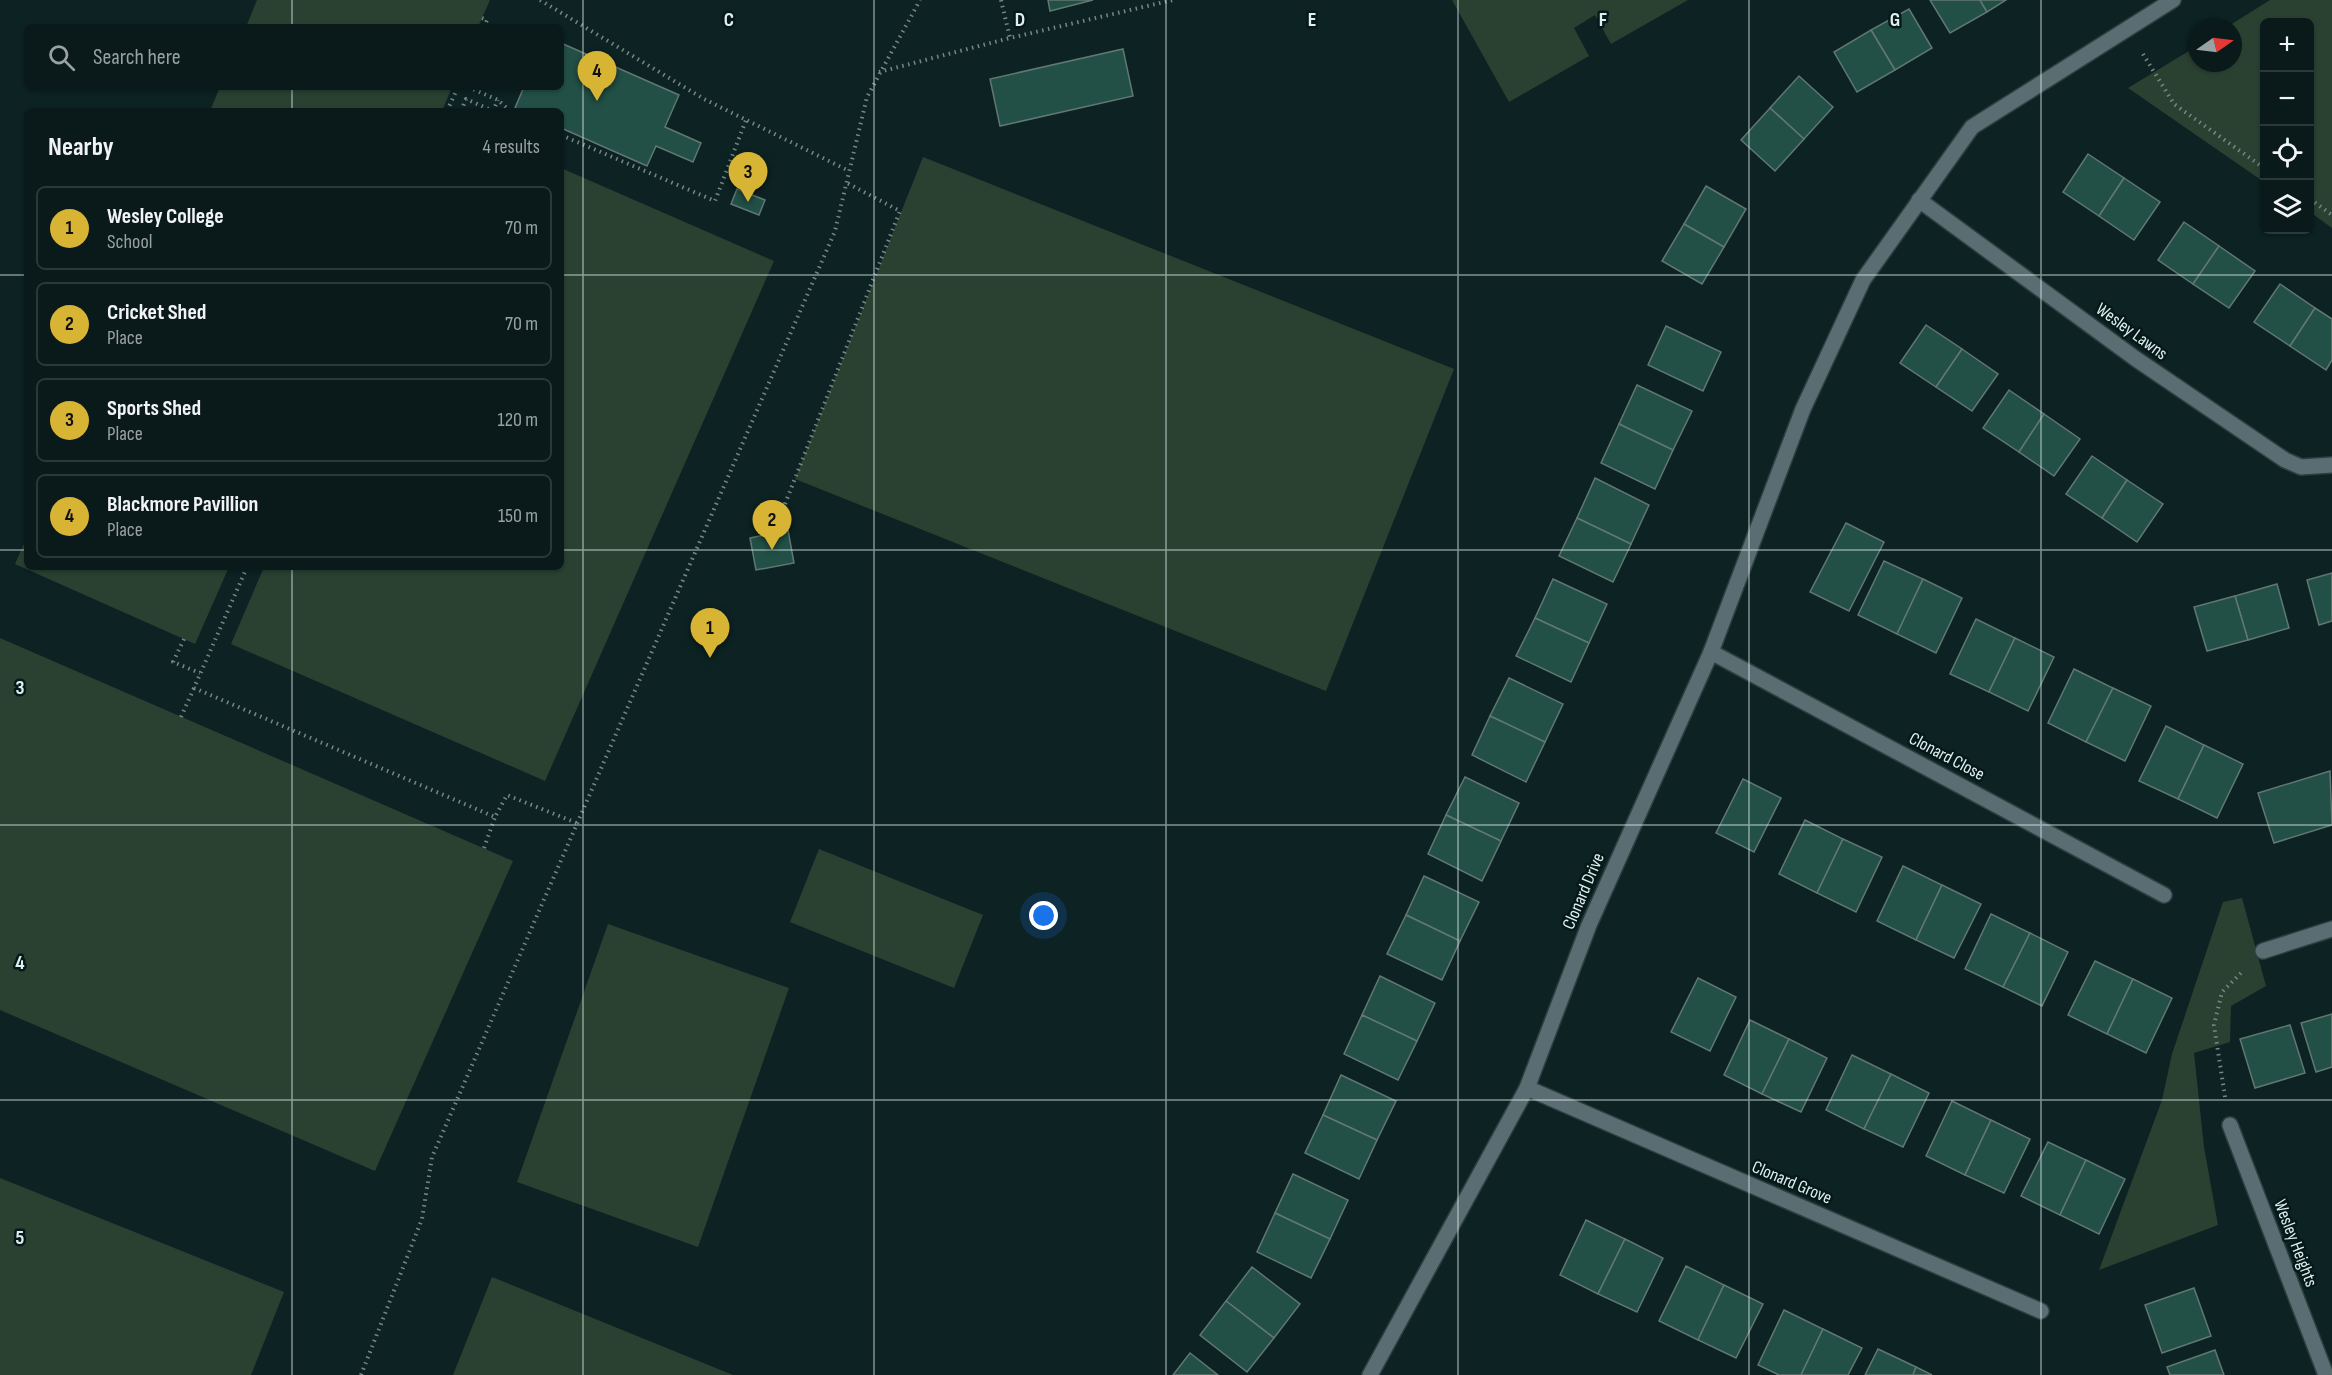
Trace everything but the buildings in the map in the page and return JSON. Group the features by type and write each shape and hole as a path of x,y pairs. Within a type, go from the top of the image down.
{"street":[{"path":"1919,200 1972,127 2173,0"},
{"name":"Clonard Drive","path":"1370,1375 1527,1088 1589,925 1711,651 1803,409 1863,280 1919,200"},
{"name":"Wesley Lawns","path":"1919,200 2136,359 2285,460 2301,467 2332,465"},
{"name":"Clonard Close","path":"1711,651 2164,896"},
{"path":"2263,951 2332,929"},
{"name":"Clonard Grove","path":"1527,1088 2041,1311"},
{"name":"Wesley Heights","path":"2230,1125 2326,1375"}],"path":[{"path":"540,0 704,99 849,171"},
{"path":"360,1375 422,1219 432,1157 579,824 835,231 867,97 920,0"},
{"path":"1001,0 1010,38"},
{"path":"879,72 1010,38 1173,0"},
{"path":"482,18 487,20 485,24"},
{"path":"2127,28 2174,104 2260,164"},
{"path":"448,108 457,90"},
{"path":"475,90 498,100 507,108"},
{"path":"462,108 466,99 486,108"},
{"path":"494,108 498,100"},
{"path":"564,136 715,201 747,120"},
{"path":"784,504 900,211 847,183"},
{"path":"2314,202 2332,215"},
{"path":"181,717 245,570"},
{"path":"184,639 173,662 200,673"},
{"path":"194,688 495,818"},
{"path":"484,848 495,818 507,795 579,824"},
{"path":"2230,1125 2214,1025 2222,992 2263,951"}],"green space":[{"path":"257,0 490,0 479,24 247,24"},
{"path":"1452,0 1688,0 1611,44 1595,15 1574,28 1589,56 1509,102"},
{"path":"2270,0 2332,0 2332,228 2314,215 2314,18 2260,18 2260,179 2128,88 2188,51 2188,72 2242,72 2241,18"},
{"path":"219,90 451,90 443,108 211,108"},
{"path":"923,157 1454,369 1326,691 795,479"},
{"path":"564,169 774,261 545,781 231,644 263,570 564,570"},
{"path":"24,544 24,568 15,564"},
{"path":"28,570 228,570 195,644"},
{"path":"0,638 513,861 375,1171 0,1010"},
{"path":"819,849 983,915 954,988 790,922"},
{"path":"2242,898 2266,986 2231,1006 2230,1042 2194,1053 2204,1147 2218,1225 2099,1270 2162,1100 2172,1054 2223,902"},
{"path":"608,924 789,988 698,1247 517,1182"},
{"path":"0,1178 284,1292 251,1375 0,1375"},
{"path":"492,1277 733,1375 453,1375"}],"place":[{"name":"Blackmore Pavillion","path":"597,101"},
{"name":"Sports Shed","path":"748,202"},
{"name":"Cricket Shed","path":"772,550"},
{"name":"Wesley College","path":"710,658"}]}
